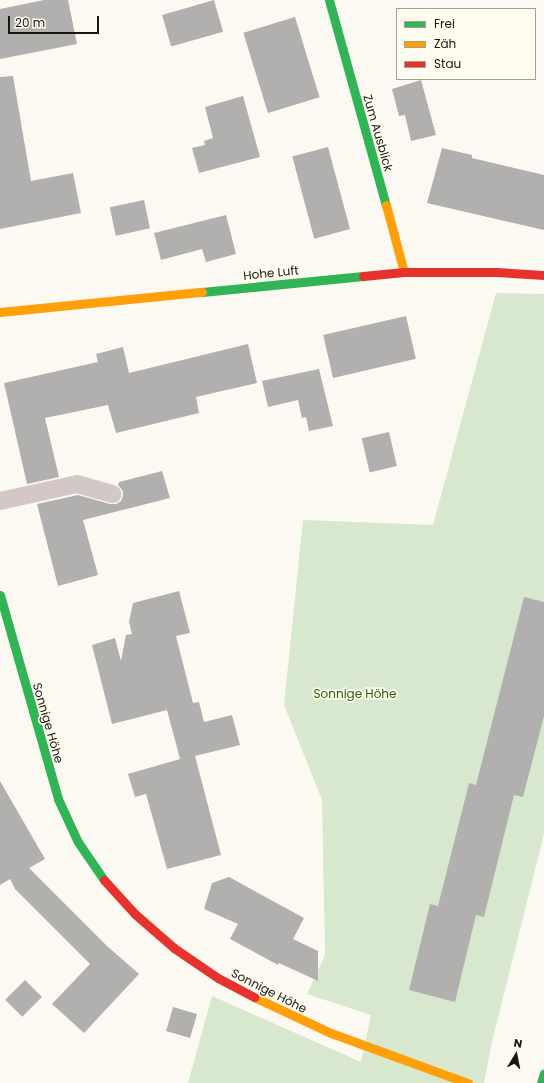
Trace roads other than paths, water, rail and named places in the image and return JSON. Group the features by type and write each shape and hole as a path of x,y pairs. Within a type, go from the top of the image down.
{"street":[{"name":"Zum Ausblick","path":"329,0 404,272"},
{"name":"Hohe Luft","path":"0,312 404,272 496,272 544,275"},
{"name":"Sonnige Höhe","path":"0,595 58,799 78,842 101,877 135,914 174,948 218,978 262,1001 331,1033 468,1083"},
{"path":"541,1083 544,1073"}],"lane":[{"path":"0,501 78,484 113,494"}]}
